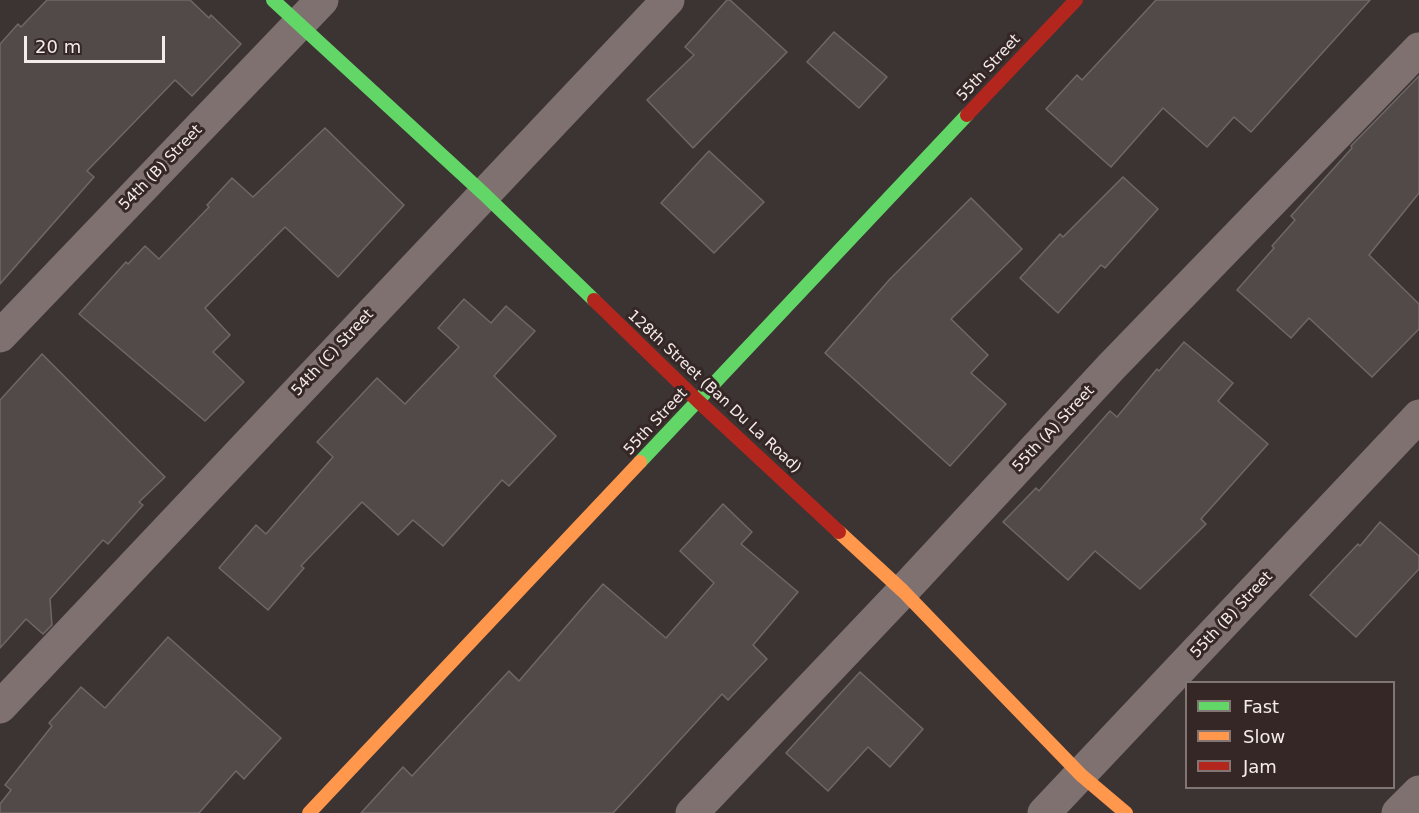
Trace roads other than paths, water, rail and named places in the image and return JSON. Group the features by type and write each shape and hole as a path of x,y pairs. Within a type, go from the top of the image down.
{"street":[{"name":"128th Street (Ban Du La Road)","path":"273,0 484,194 698,401 903,591 1081,775 1126,813"},
{"name":"54th (B) Street","path":"0,336 322,0"},
{"name":"54th (C) Street","path":"0,707 668,0"},
{"name":"55th Street","path":"309,813 1076,0"},
{"name":"55th (A) Street","path":"692,813 1112,366 1419,49"},
{"name":"55th (B) Street","path":"1044,813 1419,416"},
{"path":"1398,813 1419,792"}]}
